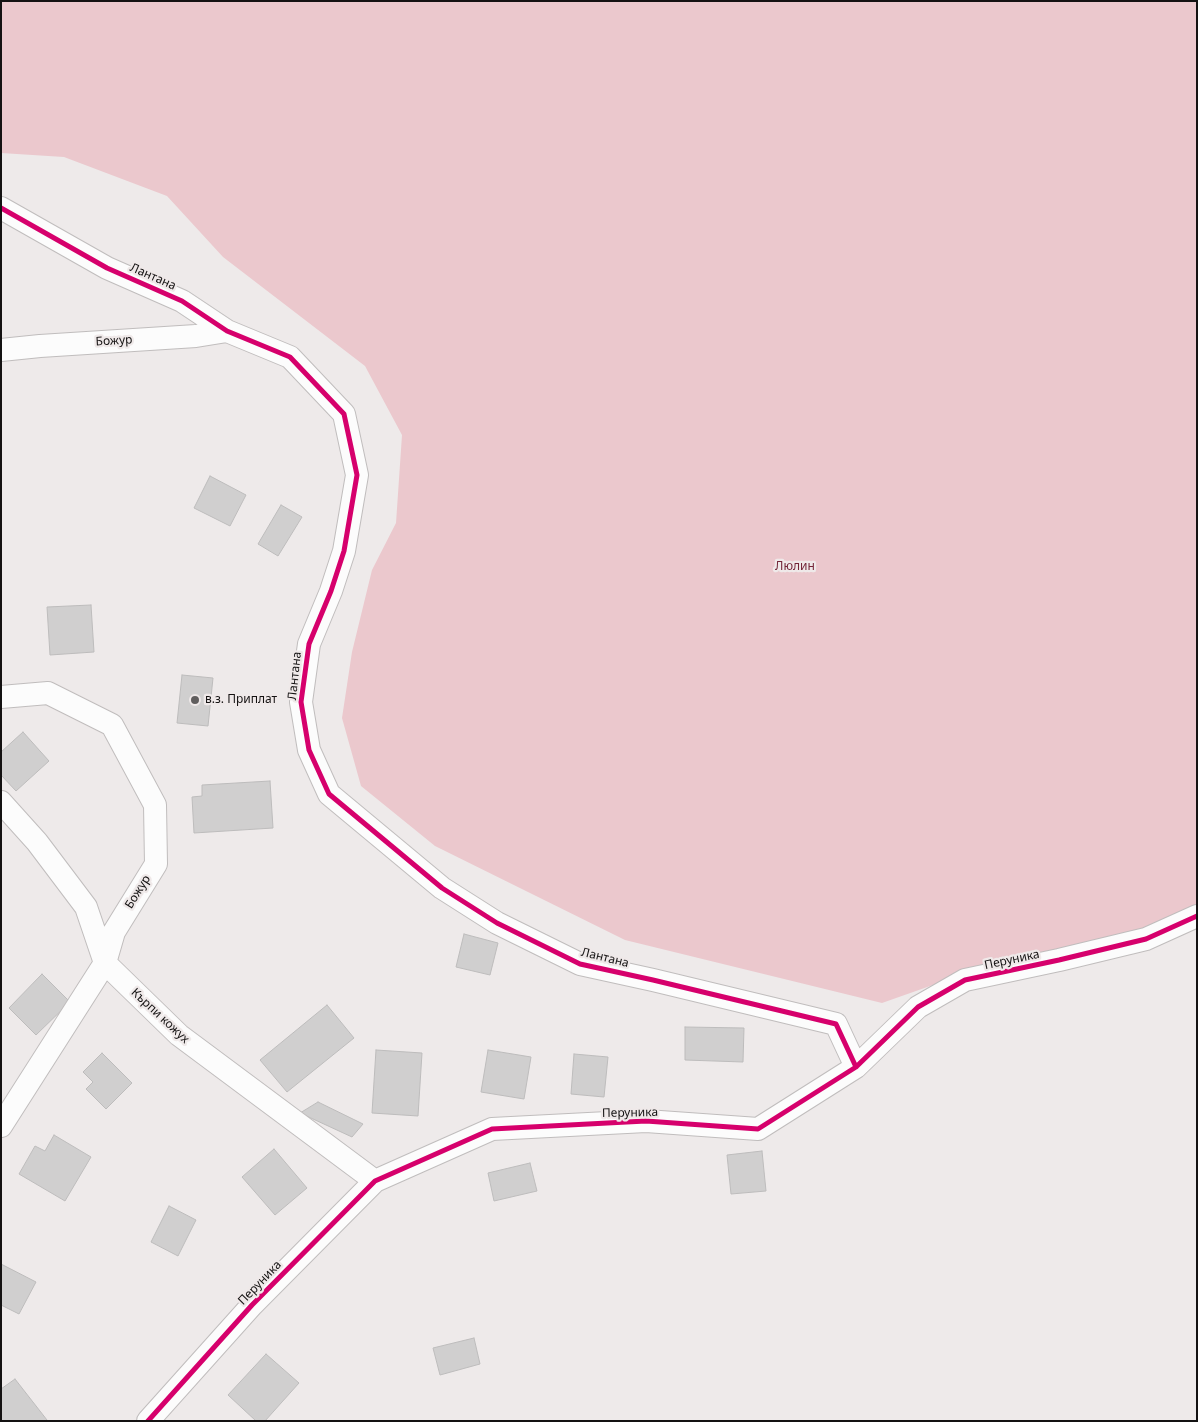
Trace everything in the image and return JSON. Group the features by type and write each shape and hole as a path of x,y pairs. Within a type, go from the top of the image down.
{"street":[{"name":"Лантана","path":"1,208 107,268 182,301 227,331 290,357 344,414 357,475 344,551 331,591 308,644 301,702 309,750 329,794 442,888 497,924 580,964 836,1024 856,1067"},
{"name":"Божур","path":"1,350 196,336 227,331"},
{"name":"Божур","path":"1,697 48,693 112,726 155,805 156,864 114,932 105,963 1,1126"},
{"name":"Кърпи кожух","path":"1,802 37,842 86,907 105,963 179,1035 375,1181"},
{"name":"Перуника","path":"148,1421 252,1305 375,1181 492,1129 646,1120 758,1129 856,1067 918,1007 965,980 1146,939 1197,916"}],"green space":[{"name":"Люлин","path":"1,1 1197,1 1197,907 1120,943 998,962 882,1003 625,940 435,846 361,786 342,718 352,652 372,570 396,523 402,435 365,366 223,257 167,196 64,157 1,153"}],"building":[{"path":"210,476 246,495 230,526 194,508"},
{"path":"281,505 302,517 278,556 258,544"},
{"path":"91,605 94,652 50,655 47,607"},
{"name":"в.з. Приплат","path":"182,675 213,678 208,726 177,723"},
{"path":"23,732 49,761 16,791 1,775 1,752"},
{"path":"270,781 273,828 194,833 192,797 202,796 202,785"},
{"path":"464,934 498,943 490,975 456,967"},
{"path":"42,974 70,1002 36,1035 9,1008"},
{"path":"327,1005 354,1038 287,1092 260,1060"},
{"path":"685,1027 744,1028 743,1062 685,1060"},
{"path":"376,1050 422,1053 418,1116 372,1113"},
{"path":"488,1050 531,1057 524,1099 481,1092"},
{"path":"102,1053 132,1083 106,1109 86,1089 93,1082 83,1072"},
{"path":"574,1054 608,1057 604,1097 571,1094"},
{"path":"318,1102 363,1124 352,1137 300,1113"},
{"path":"54,1135 91,1157 65,1201 19,1174 35,1146 45,1151"},
{"path":"274,1149 307,1188 275,1215 242,1177"},
{"path":"762,1151 766,1191 731,1194 727,1155"},
{"path":"530,1163 537,1191 494,1201 488,1173"},
{"path":"169,1206 196,1220 178,1256 151,1242"},
{"path":"1,1264 36,1282 19,1314 1,1305"},
{"path":"474,1338 480,1364 440,1375 433,1348"},
{"path":"266,1354 299,1383 265,1421 256,1421 228,1395"},
{"path":"15,1379 46,1421 1,1421 1,1389"}],"cycle path":[{"path":"1,208 107,268 182,301 227,331 290,357 344,414 357,475 344,551 331,591 309,644 301,702 309,750 329,794 442,888 497,923 580,964 836,1024 856,1067"},
{"path":"148,1421 252,1305 375,1181 492,1129 646,1121 758,1129 856,1067 918,1007 965,980 1146,939 1197,916"}],"place":[{"name":"в.з. Приплат","path":"195,700"}]}
